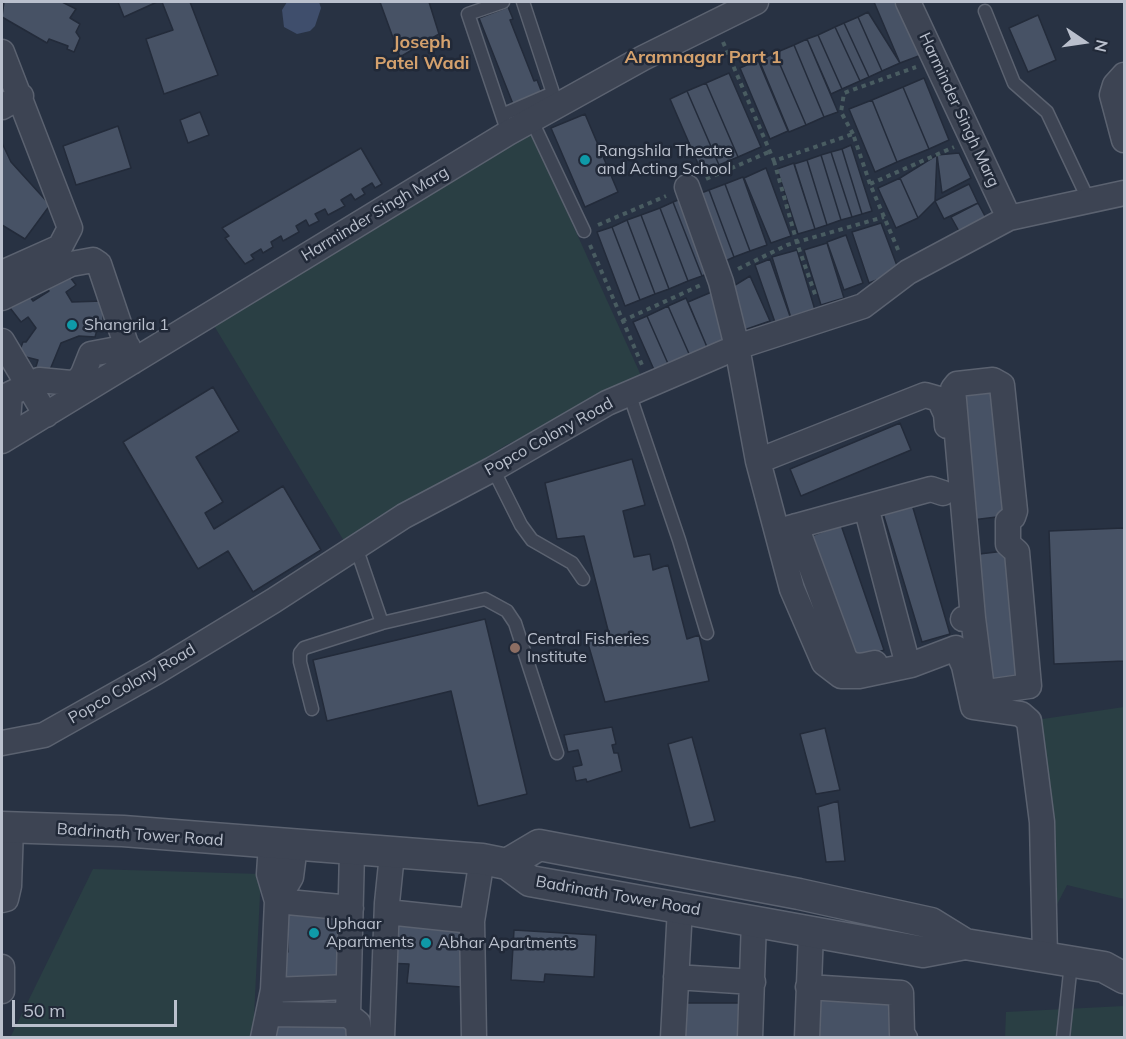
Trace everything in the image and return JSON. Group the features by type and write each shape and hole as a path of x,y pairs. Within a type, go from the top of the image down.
{"street":[{"name":"Harminder Singh Marg","path":"2,441 46,415 130,355 505,124 532,121 715,21 756,2"},
{"name":"Harminder Singh Marg","path":"908,2 970,139 1009,218"},
{"path":"2,52 11,102 70,228 60,248 2,273"},
{"path":"1125,75 1115,85 1112,95 1125,140"},
{"path":"687,187 720,277 737,347 758,460 786,529 845,658 852,665 861,666 945,643 962,629"},
{"name":"Popco Colony Road","path":"2,743 44,735 156,672 404,516 639,388 737,347 863,306 908,272 1009,218 1125,193"},
{"path":"2,298 71,264 93,260 99,264 130,355 91,354 78,381 71,383 39,380 10,394 8,421 2,427"},
{"path":"2,341 46,415"},
{"path":"962,629 982,689 987,692 1029,686 1017,552 1008,544 1008,521 1013,517 1015,511 1002,385 999,382 957,384 953,389 955,458 962,629 964,666 973,707 1021,714 1029,721 1058,959"},
{"path":"758,460 925,395 939,399 946,414 955,458"},
{"path":"786,529 931,489 943,493"},
{"path":"866,507 905,654"},
{"path":"786,529 792,589 824,663 841,676 859,676 910,665 962,629"},
{"path":"2,900 6,899 9,886 6,827"},
{"name":"Badrinath Tower Road","path":"6,827 123,831 495,861 530,881 923,952 965,944 1118,969"},
{"path":"263,1038 273,990 277,901 269,874 283,845"},
{"path":"474,1038 472,921 495,861 539,845 799,894 931,923 965,944"},
{"path":"348,1015 352,851"},
{"path":"382,1038 387,912 392,854"},
{"path":"277,901 351,908"},
{"path":"673,1038 680,908"},
{"path":"387,912 472,921"},
{"path":"750,1038 754,920"},
{"path":"807,1038 811,931"},
{"path":"2,967 2,991"},
{"path":"676,977 753,982"},
{"path":"273,990 348,987"},
{"path":"808,987 901,993 902,1034 905,1038"},
{"path":"269,1014 348,1015 358,1023 359,1038"}],"lane":[{"path":"503,2 468,14 505,124 553,93 523,2"},
{"path":"985,11 1014,83 1047,112 1089,201"},
{"path":"532,121 584,231"},
{"path":"639,388 679,540 707,633"},
{"path":"493,469 521,525 532,540 572,562 583,579"},
{"path":"356,547 382,623"},
{"path":"312,709 300,653 304,648 382,623 485,599 497,604 515,623 557,753"},
{"path":"1058,959 1063,1038"}],"path":[{"path":"715,21 774,161 796,243 824,319"},
{"path":"908,272 870,184 853,134 841,112 844,93 936,60"},
{"path":"774,161 853,134"},
{"path":"870,184 970,139"},
{"path":"622,321 796,243 884,217"},
{"path":"584,231 622,321 639,388"}],"green space":[{"path":"529,128 643,380 506,445 347,546 210,319"},
{"path":"1124,707 1124,899 1067,885 1046,926 1029,721"},
{"path":"93,869 261,874 253,1037 10,1038"},
{"path":"1124,1006 1124,1037 1005,1038 1006,1012"}],"water":[{"path":"287,2 319,2 321,8 315,26 310,31 297,34 284,27 282,10"}],"building":[{"path":"4,2 62,2 76,9 70,18 80,24 76,32 80,38 74,52 67,49 68,46 49,39 47,43 2,17"},
{"path":"118,2 157,2 124,17"},
{"path":"162,2 190,2 218,75 164,94 146,39 173,30"},
{"path":"380,2 429,2 439,34 400,57"},
{"path":"874,2 900,2 924,54 900,63"},
{"path":"508,7 513,19 510,20 534,81 537,80 542,93 513,104 479,18"},
{"path":"868,12 900,63 882,71 858,17"},
{"path":"1038,15 1056,60 1028,72 1009,28"},
{"path":"858,17 882,71 869,77 844,23"},
{"path":"844,23 869,77 860,81 835,27"},
{"path":"835,27 860,81 842,89 818,35"},
{"path":"818,35 842,89 831,94 807,39"},
{"path":"807,39 838,112 824,117 794,45"},
{"path":"794,45 824,117 806,125 775,53"},
{"path":"775,53 806,125 789,132 759,60"},
{"path":"758,60 788,131 770,139 740,68"},
{"path":"729,73 761,147 738,157 706,83"},
{"path":"924,78 949,140 929,149 903,87"},
{"path":"706,83 738,157 719,165 687,91"},
{"path":"903,87 929,149 897,162 872,100"},
{"path":"687,91 719,165 702,173 670,99"},
{"path":"872,100 897,162 875,172 849,109"},
{"path":"200,112 209,135 188,143 180,120"},
{"name":"Rangshila Theatre and Acting School","path":"585,114 618,192 585,207 551,128"},
{"path":"118,126 131,168 76,185 63,146"},
{"path":"2,143 11,162 50,205 25,239 2,225"},
{"path":"851,145 872,211 862,214 842,149"},
{"path":"361,148 382,184 375,188 372,183 362,189 365,194 355,200 351,194 341,200 345,206 328,215 325,209 315,214 319,221 309,226 306,220 296,226 299,232 283,241 281,236 271,242 273,247 263,253 261,249 251,255 254,259 245,264 225,238 229,236 222,228"},
{"path":"842,149 862,214 852,217 831,152"},
{"path":"831,152 852,217 841,220 821,155"},
{"path":"959,153 971,178 942,193 937,155"},
{"path":"821,155 841,220 827,225 807,160"},
{"path":"937,155 935,201 918,218 900,178"},
{"path":"807,160 827,225 815,229 794,164"},
{"path":"794,163 815,229 798,234 777,169"},
{"path":"766,168 791,236 771,243 744,178"},
{"path":"743,177 767,245 750,251 725,184"},
{"path":"900,178 918,218 896,228 878,188"},
{"path":"725,184 750,251 734,257 709,190"},
{"path":"969,184 978,203 944,219 935,201"},
{"path":"709,190 734,257 721,263 696,195"},
{"path":"686,197 714,271 702,276 673,202"},
{"path":"673,202 702,276 688,281 660,208"},
{"path":"978,203 986,218 960,233 951,217"},
{"path":"660,208 688,281 669,289 641,215"},
{"path":"641,215 669,289 655,294 627,220"},
{"path":"627,220 655,294 640,300 612,227"},
{"path":"881,223 899,271 869,283 852,232"},
{"path":"612,227 640,300 625,306 597,232"},
{"path":"846,235 863,283 844,290 827,242"},
{"path":"827,243 844,298 821,305 804,250"},
{"path":"797,250 815,310 791,318 772,257"},
{"path":"770,259 792,322 777,328 755,265"},
{"name":"Shangrila 1","path":"64,269 76,285 66,292 72,302 103,301 103,320 112,321 110,330 97,330 95,337 79,336 61,343 47,377 34,373 38,360 18,355 23,342 26,342 36,328 28,317 21,322 7,304 26,291 33,301 49,291 42,281"},
{"path":"750,276 770,321 741,331 727,290"},
{"path":"714,291 733,335 707,347 688,302"},
{"path":"686,298 707,347 690,356 668,306"},
{"path":"668,306 690,356 669,366 647,316"},
{"path":"647,316 669,366 655,372 633,322"},
{"path":"998,385 1013,515 972,520 956,390"},
{"path":"213,387 239,431 196,457 223,502 205,513 214,529 283,486 321,550 253,592 228,551 198,569 123,442"},
{"path":"900,423 911,450 801,496 790,469"},
{"path":"632,459 645,505 623,511 634,557 650,554 653,570 668,565 687,639 699,635 709,681 605,702 587,640 609,634 584,536 557,539 545,483"},
{"path":"911,501 950,634 922,642 882,510"},
{"path":"841,525 884,650 854,661 811,536"},
{"path":"1124,528 1124,661 1054,664 1049,531"},
{"path":"1013,550 1028,685 986,690 971,555"},
{"path":"485,619 527,794 478,806 451,691 327,721 313,660"},
{"path":"612,727 616,744 612,745 614,753 618,753 622,771 587,782 586,779 576,781 573,767 582,765 578,750 568,752 564,735"},
{"path":"825,728 840,790 816,794 800,734"},
{"path":"692,737 715,821 690,828 668,744"},
{"path":"838,801 845,861 826,862 818,807"},
{"name":"Uphaar Apartments","path":"339,912 341,983 281,985 280,953 288,952 287,914"},
{"name":"Abhar Apartments","path":"391,922 465,924 462,987 407,983 409,964 386,963"},
{"path":"514,930 596,935 594,977 545,974 544,982 511,980"},
{"path":"899,995 899,1038 812,1038 812,996"},
{"path":"681,1003 740,1003 740,1038 681,1038"},
{"path":"270,1025 353,1026 353,1038 270,1038"}],"place":[{"name":"Rangshila Theatre and Acting School","path":"585,160"},
{"name":"Shangrila 1","path":"72,325"},
{"name":"Central Fisheries Institute","path":"515,648"},
{"name":"Uphaar Apartments","path":"314,933"},
{"name":"Abhar Apartments","path":"426,943"}],"district":[{"name":"Joseph Patel Wadi","path":"422,53"},
{"name":"Aramnagar Part 1","path":"703,58"}]}
